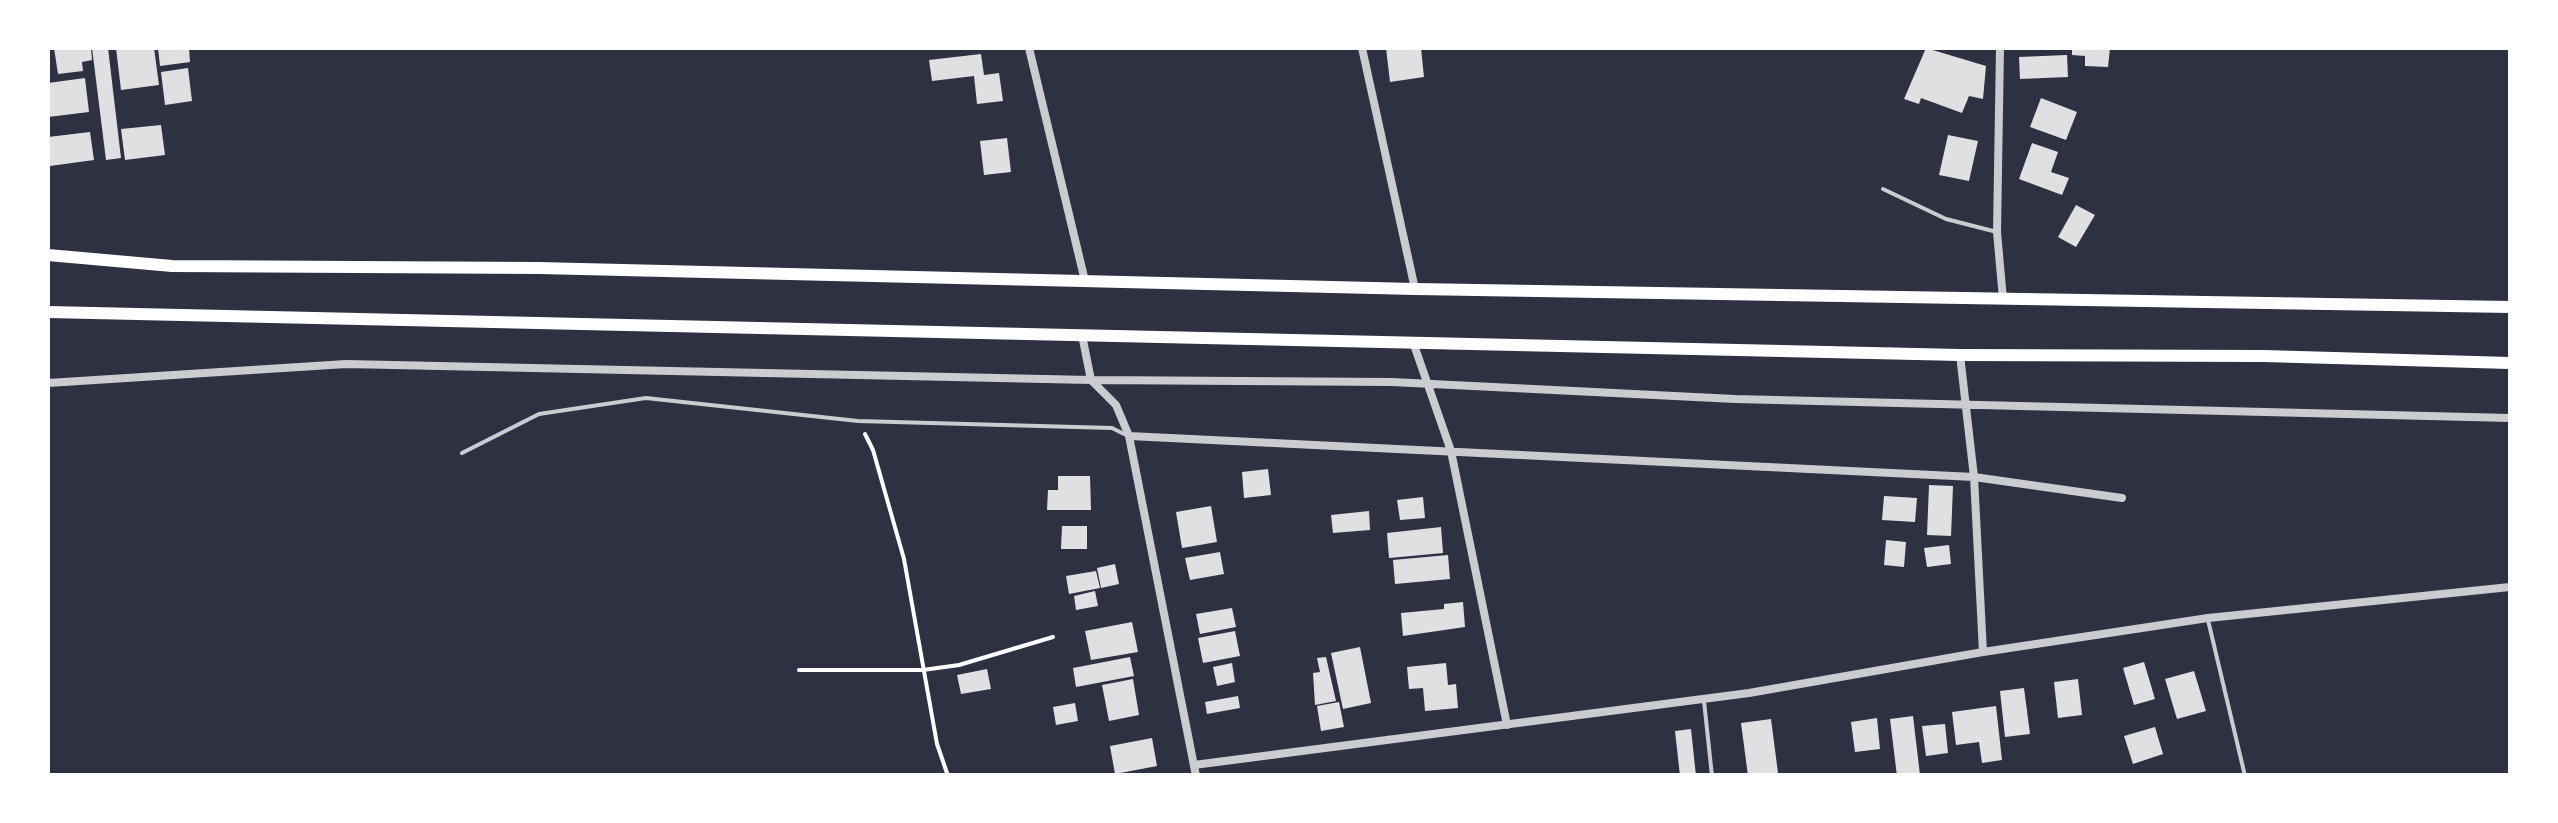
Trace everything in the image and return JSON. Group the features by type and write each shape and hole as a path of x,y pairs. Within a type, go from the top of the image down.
{"highway":[{"path":"48,255 172,266 558,268 1416,289 2510,306"},
{"path":"48,312 1960,355 2264,356 2510,363"}],"street":[{"path":"1029,48 1085,281"},
{"path":"1362,48 1416,289"},
{"path":"2000,48 1998,232 2003,299"},
{"path":"1082,334 1091,380 1116,405 1129,436 1196,776"},
{"path":"1414,342 1451,451 1508,725"},
{"path":"1960,355 1974,477 1984,652"},
{"path":"48,383 346,364 1091,380 1392,382 1735,399 2510,418"},
{"path":"1129,436 1974,477 2122,498"},
{"path":"1194,765 1704,700 2208,618 2510,587"}],"lane":[{"path":"1883,188 1946,219 1998,232"},
{"path":"462,453 539,414 646,398 858,420 1112,428 1129,436"},
{"path":"2208,618 2245,776"},
{"path":"1704,700 1712,776"}],"path":[{"path":"858,420 874,450 904,559 937,744 948,776"},
{"path":"798,670 923,670 959,665 1053,637"}],"building":[{"path":"54,48 91,48 92,60 82,62 83,71 58,74"},
{"path":"92,48 108,48 121,158 106,160"},
{"path":"116,48 154,48 159,85 121,90"},
{"path":"158,48 189,48 190,62 160,66"},
{"path":"1386,48 1421,48 1424,77 1390,82"},
{"path":"1926,48 1986,66 1983,99 1969,96 1962,113 1921,98 1919,104 1904,99"},
{"path":"2072,48 2110,48 2108,67 2085,66 2085,56 2072,55"},
{"path":"981,54 984,75 999,73 1003,101 977,104 974,76 932,81 929,60"},
{"path":"2067,55 2068,77 2020,79 2019,57"},
{"path":"188,68 192,101 165,105 161,72"},
{"path":"85,78 89,112 48,117 48,83"},
{"path":"2041,98 2077,112 2066,140 2030,127"},
{"path":"161,125 165,155 125,160 121,129"},
{"path":"90,132 94,160 50,166 48,137"},
{"path":"1948,135 1978,141 1969,181 1939,175"},
{"path":"1007,138 1011,172 984,175 980,141"},
{"path":"2032,143 2058,152 2051,172 2069,178 2062,195 2019,179"},
{"path":"2076,205 2095,215 2076,247 2058,237"},
{"path":"1268,469 1271,495 1244,498 1242,472"},
{"path":"1058,476 1090,476 1091,510 1047,510 1048,490 1058,490"},
{"path":"1929,485 1953,486 1951,536 1927,535"},
{"path":"1884,496 1917,498 1915,522 1882,520"},
{"path":"1423,497 1425,518 1400,520 1397,500"},
{"path":"1211,506 1217,542 1182,548 1176,512"},
{"path":"1369,511 1370,530 1333,533 1331,515"},
{"path":"1062,526 1087,526 1087,549 1061,549"},
{"path":"1441,527 1443,553 1389,558 1387,533"},
{"path":"1886,540 1906,542 1904,567 1884,565"},
{"path":"1949,545 1951,564 1927,567 1924,548"},
{"path":"1220,552 1224,574 1190,580 1185,558"},
{"path":"1448,555 1450,579 1395,584 1393,560"},
{"path":"1115,564 1119,584 1101,588 1097,568"},
{"path":"1096,571 1100,588 1069,594 1066,576"},
{"path":"1095,591 1098,606 1076,610 1074,596"},
{"path":"1463,602 1465,627 1403,636 1401,613 1444,609 1444,604"},
{"path":"1232,608 1236,627 1200,634 1196,614"},
{"path":"1132,622 1138,652 1091,660 1085,631"},
{"path":"1235,631 1240,656 1203,663 1198,638"},
{"path":"1360,647 1371,703 1343,709 1331,653"},
{"path":"1130,657 1134,676 1076,687 1073,668"},
{"path":"1326,657 1336,701 1315,705 1313,673 1320,672 1317,658"},
{"path":"2144,662 2155,699 2134,705 2123,668"},
{"path":"1232,663 1235,682 1217,686 1213,667"},
{"path":"1446,663 1448,685 1456,684 1458,708 1425,711 1423,688 1409,689 1407,667"},
{"path":"987,669 991,689 961,694 957,675"},
{"path":"2194,671 2206,711 2177,719 2165,679"},
{"path":"1133,679 1139,715 1109,721 1102,685"},
{"path":"2078,679 2082,715 2058,718 2054,682"},
{"path":"2024,688 2030,734 2005,737 2000,691"},
{"path":"1238,696 1240,708 1207,714 1205,702"},
{"path":"1339,702 1344,727 1321,731 1317,706"},
{"path":"1075,703 1078,721 1056,725 1053,707"},
{"path":"1996,706 2002,760 1982,763 1979,742 1956,745 1952,712"},
{"path":"1913,716 1920,775 1897,776 1890,719"},
{"path":"1877,718 1880,749 1855,752 1851,722"},
{"path":"1771,719 1778,773 1748,776 1741,723"},
{"path":"1945,724 1948,753 1926,756 1922,726"},
{"path":"2155,727 2163,754 2133,764 2124,736"},
{"path":"1691,729 1696,776 1680,776 1675,731"},
{"path":"1152,738 1157,766 1115,774 1110,746"}]}
